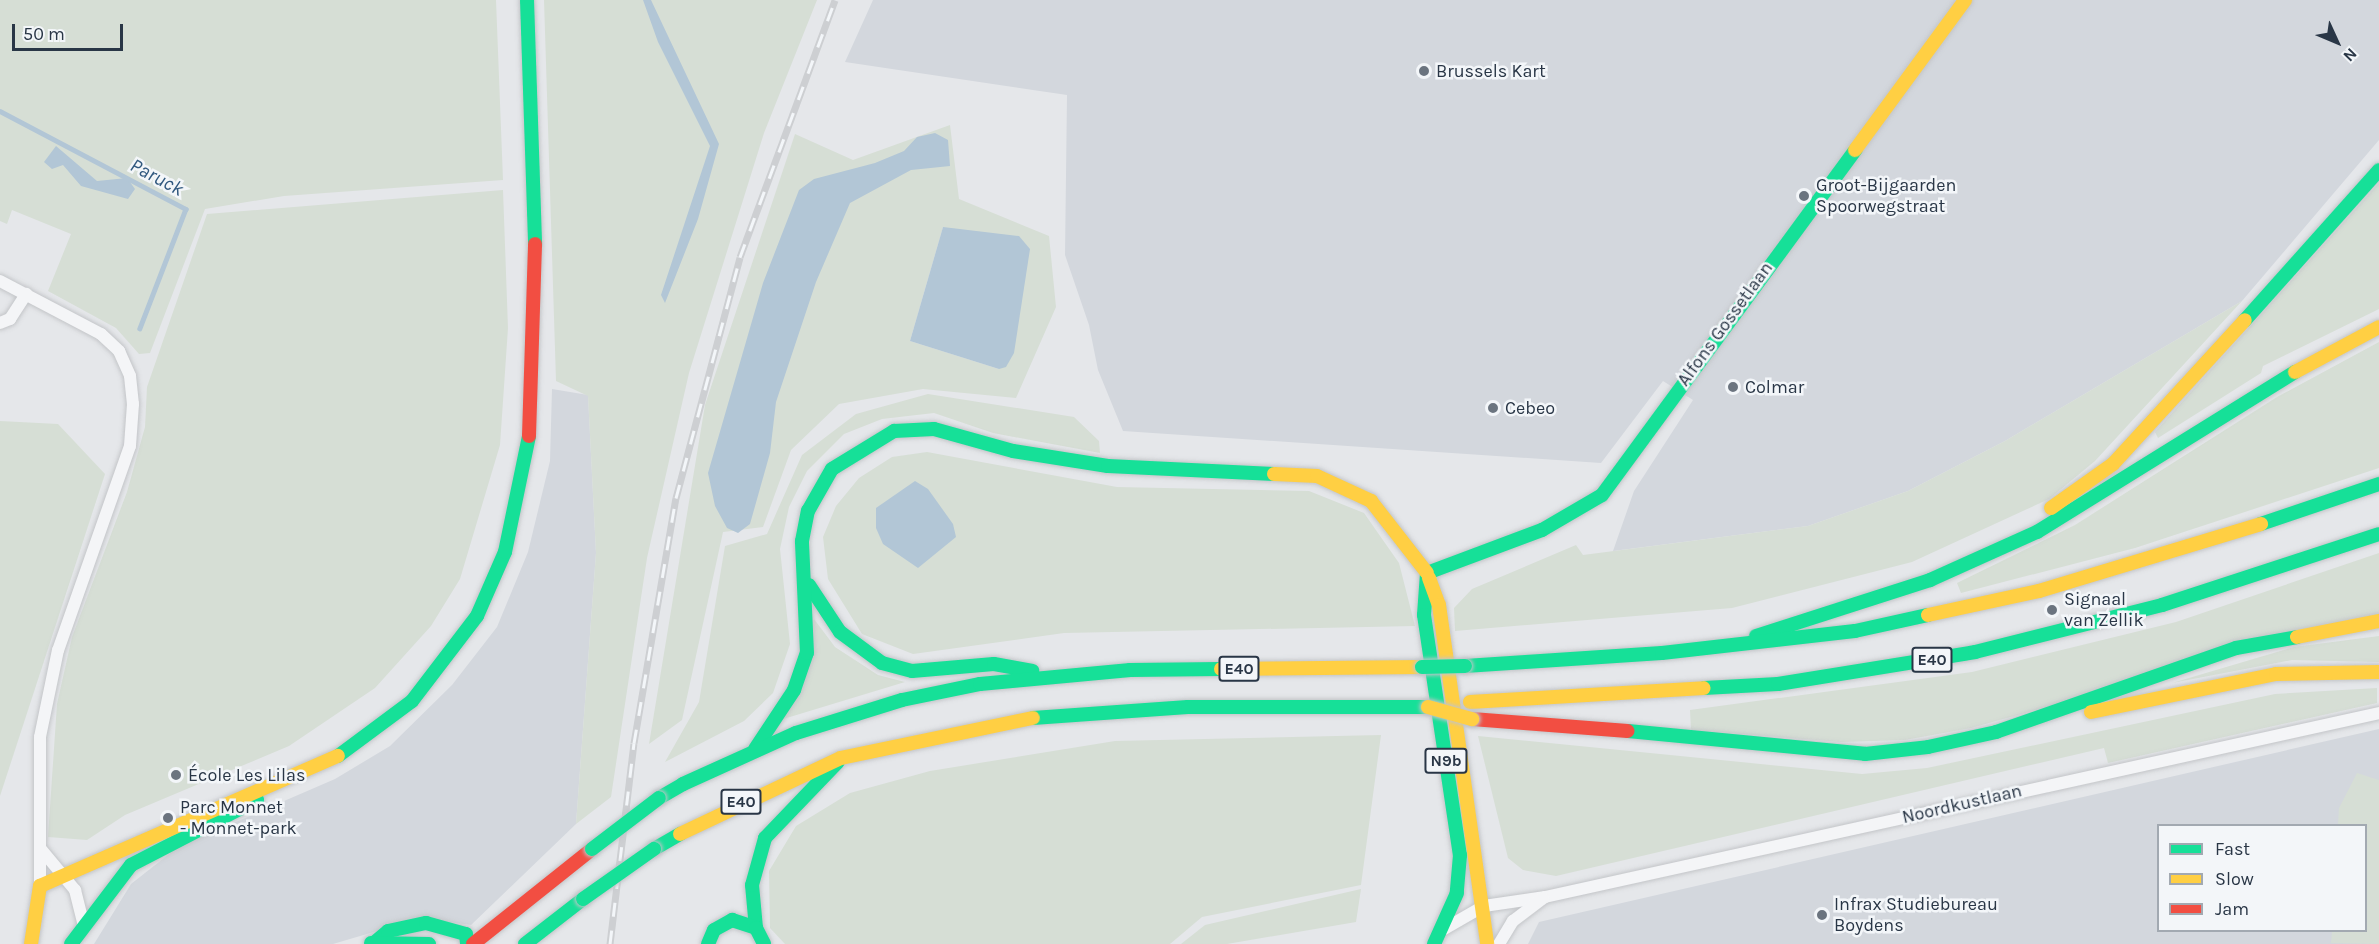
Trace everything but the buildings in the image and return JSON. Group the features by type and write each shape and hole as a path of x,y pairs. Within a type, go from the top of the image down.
{"main road":[{"path":"71,944 83,922 117,878 148,853 343,754 427,685 477,616 505,552 528,450 536,230 528,0"},
{"name":"Alfons Gossetlaan","path":"1427,573 1542,530 1602,495 1965,0"},
{"path":"2017,542 2027,523 2105,470 2148,429 2379,170"},
{"path":"1740,645 1774,626 1930,580 2017,542 2085,505 2311,362 2379,327"},
{"path":"755,749 794,690 807,653 802,541 808,511 832,469 894,431 934,429 1013,451 1108,466 1317,476 1341,483 1395,525 1427,573"},
{"name":"E40","path":"473,944 592,849 659,798 683,784 755,749 902,700 1057,675 1465,666 1740,645 1855,631 2039,591 2187,549 2379,484"},
{"name":"E40","path":"525,944 583,898 654,849 768,788 841,758 931,733 1054,714 1188,707 1428,706 1778,684 1975,652 2162,605 2379,534"},
{"name":"N9b","path":"1427,573 1439,605 1484,906 1487,944"},
{"name":"N9b","path":"1427,573 1424,615 1460,855 1457,893 1444,929 1434,944"},
{"path":"804,574 840,632 882,663 912,671 994,664 1057,675"},
{"path":"1996,732 2236,648 2379,621"},
{"path":"1428,706 1472,719 1865,754 1996,732 2277,674 2379,672"},
{"path":"764,944 756,928 752,885 765,838 841,758"},
{"path":"31,944 40,886 100,864 211,807 289,781"},
{"path":"708,944 714,930 732,920 756,928"},
{"path":"371,943 388,931 426,923 466,934 467,944"},
{"path":"371,943 429,944"}],"street":[{"path":"0,281 101,334 118,351 130,376 130,446 58,650 40,738 40,886"},
{"path":"0,323 10,320 26,294"},
{"name":"Noordkustlaan","path":"1484,906 1545,897 2379,713"},
{"path":"40,848 75,890 83,922"},
{"path":"1499,944 1513,921 1545,897"},
{"path":"1444,929 1484,906"}],"shaded area":[{"path":"0,0 496,0 503,180 284,196 205,209 150,353 139,354 116,328 48,291 71,234 12,210 7,224 0,221"},
{"path":"544,0 817,0 764,133 689,373 647,558 611,797 576,824 596,553 588,396 556,381"},
{"path":"873,0 2379,0 2379,140 2242,301 2005,441 1908,491 1808,526 1613,551 1634,491 1693,400 1663,381 1601,463 1123,431 1098,370 1089,325 1065,255 1067,95 845,62"},
{"path":"950,125 959,199 1049,236 1056,307 1016,398 923,389 839,404 791,450 763,527 723,532 682,720 649,744 705,405 795,134 853,160","holes":["943,227 999,369 910,341"]},
{"path":"2379,183 2379,309 2263,366 2261,373 2158,438 2155,432"},
{"path":"503,190 508,328 500,445 460,579 431,626 375,688 289,746 125,815 87,840 48,837 57,704 72,637 127,492 145,427 147,387 207,214"},
{"path":"2242,301 2095,461 2049,499 1912,562 1732,608 1455,631 1454,608 1472,589 1576,545 1583,555 1808,526 1908,491 2005,441"},
{"path":"2379,342 2379,468 2135,548 1961,593 1957,583 2075,525 2277,397"},
{"path":"552,389 588,395 596,553 576,824 471,925 421,918 333,944 94,944 131,884 178,847 335,779 390,746 452,685 497,627 528,552 550,461"},
{"path":"928,394 1074,417 1099,441 1100,453 993,433 934,413 882,419 844,434 807,471 789,507 780,549 790,644 773,693 744,721 665,762 699,702 725,546 767,534 802,455 856,414"},
{"path":"0,421 58,424 105,474 0,796"},
{"path":"927,452 1117,487 1309,491 1364,513 1399,563 1415,626 1064,633 913,654 862,634 828,579 823,537 836,506 859,478 892,457"},
{"path":"2379,553 2379,615 1971,728 1905,740 1841,742 1691,730 1690,710 1972,672 2176,622"},
{"path":"814,619 835,647 878,675 905,682 780,720"},
{"path":"2379,636 2379,662 2292,660 2172,683 2294,647"},
{"path":"2377,688 2377,703 2108,763 2104,748 1556,876 1523,870 1508,858 1478,736 1862,774 1927,768 2275,694"},
{"path":"2379,729 2379,944 1528,944 1539,922"},
{"path":"1381,735 1361,885 1202,917 1170,944 785,944 770,928 769,871 796,826 850,793 930,771 1115,741"},
{"path":"2357,773 2379,780 2379,944 2331,943 2332,932 2367,932 2367,824 2338,824 2339,808"},
{"path":"1361,889 1356,922 1227,944 1181,944 1205,925"}],"water":[{"path":"643,0 651,0 719,144 698,219 665,303 661,295 710,146 658,42"},
{"path":"935,133 948,140 950,166 911,170 850,203 816,282 776,402 770,453 750,524 738,533 727,528 715,506 708,473 763,283 799,190 814,179 875,163 904,151 917,137"},
{"path":"56,146 97,181 127,178 135,189 128,199 81,186 63,165 52,169 44,162"},
{"path":"943,227 1019,236 1030,249 1014,353 1006,367 999,369 910,341"},
{"path":"915,481 928,489 953,524 956,537 918,568 883,544 876,528 876,508"}],"waterway":[{"name":"Paruck","path":"0,111 186,209 140,328"}],"railway":[{"path":"610,944 634,743 676,498 740,257 835,0"}],"traffic: fast":[{"path":"527,0 535,244"},
{"path":"1427,573 1542,530 1602,495 1855,150"},
{"path":"2245,320 2379,170"},
{"path":"1756,636 1930,580 2037,532 2295,372"},
{"path":"755,749 794,690 807,653 802,541 808,511 832,469 894,431 934,429 1013,451 1108,466 1274,474"},
{"path":"338,756 412,701 477,616 505,552 529,436"},
{"path":"2261,524 2379,484"},
{"path":"1704,688 1778,684 1975,652 2162,605 2379,534"},
{"path":"1427,573 1424,615 1460,855 1457,893 1434,944"},
{"path":"809,585 840,632 882,663 912,671 994,664 1032,671"},
{"path":"1465,666 1662,653 1855,631 1928,615"},
{"path":"1628,731 1865,754 1928,747 1996,732 2236,648 2297,637"},
{"path":"1422,667 1465,666"},
{"path":"683,784 796,733 902,700 980,684 1130,670 1221,669"},
{"path":"1033,718 1188,707 1428,707"},
{"path":"756,928 752,885 765,838 838,762"},
{"path":"659,798 683,784"},
{"path":"592,849 659,798"},
{"path":"71,944 131,865 257,800"},
{"path":"654,849 680,834"},
{"path":"583,899 654,849"},
{"path":"525,944 583,899"},
{"path":"708,944 714,930 732,920 756,928 764,944"},
{"path":"375,942 388,931 426,923 466,934 467,944"},
{"path":"371,943 429,944"}],"traffic: slow":[{"path":"1855,150 1965,0"},
{"path":"2051,508 2113,464 2245,320"},
{"path":"2295,372 2379,327"},
{"path":"1274,474 1317,476 1371,501 1427,573"},
{"path":"1928,615 2039,591 2261,524"},
{"path":"1429,578 1439,605 1487,944"},
{"path":"2297,637 2379,621"},
{"path":"1221,669 1422,667"},
{"path":"2091,712 2276,674 2379,672"},
{"path":"1470,702 1704,688"},
{"path":"1428,707 1472,719"},
{"path":"680,834 841,758 1033,718"},
{"path":"31,944 40,886 338,756"}],"traffic: jam":[{"path":"529,436 535,244"},
{"path":"1472,719 1628,731"},
{"path":"473,944 592,849"}],"place":[{"name":"Brussels Kart","path":"1424,71"},
{"name":"Groot-Bijgaarden Spoorwegstraat","path":"1804,196"},
{"name":"Colmar","path":"1733,387"},
{"name":"Cebeo","path":"1493,408"},
{"name":"Signaal van Zellik","path":"2052,610"},
{"name":"École Les Lilas","path":"176,775"},
{"name":"Parc Monnet - Monnet-park","path":"168,818"},
{"name":"Infrax Studiebureau Boydens","path":"1822,915"}]}
